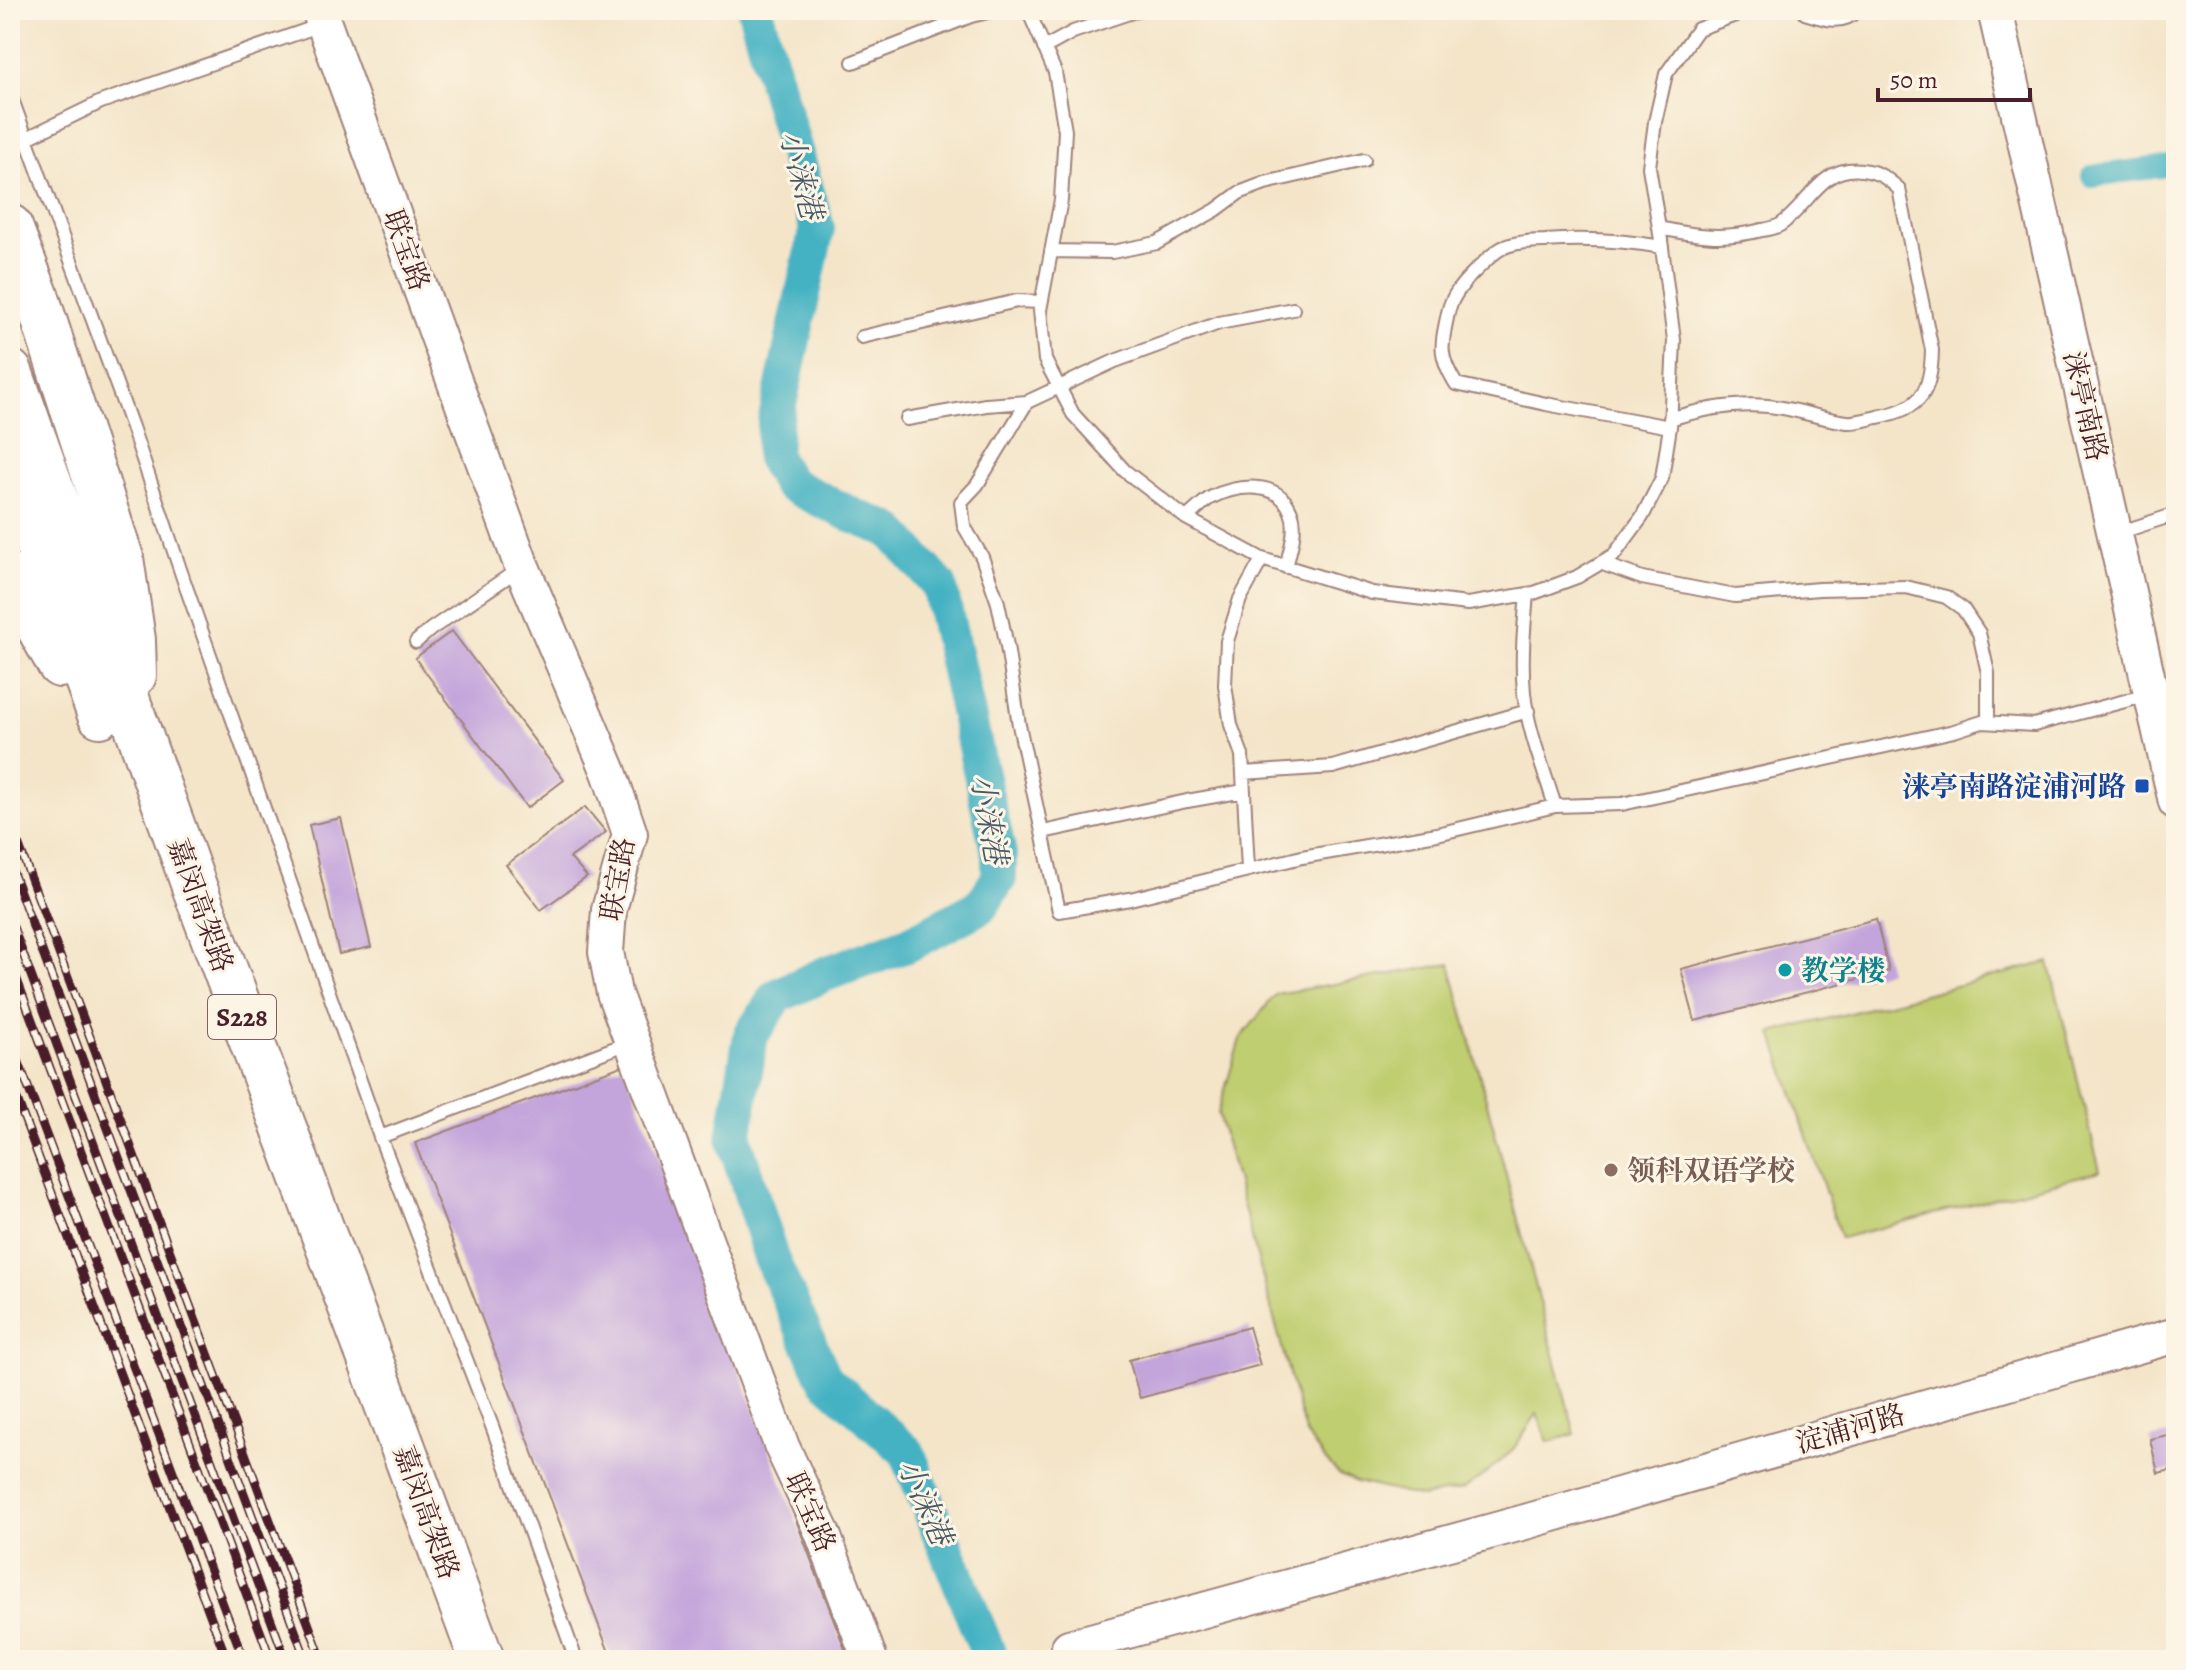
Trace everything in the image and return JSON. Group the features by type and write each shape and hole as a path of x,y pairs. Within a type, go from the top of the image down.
{"highway":[{"path":"10,227 36,295 121,558 133,640 122,730"},
{"name":"嘉闵高架路","path":"10,372 122,730 457,1660"},
{"name":"嘉闵高架路","path":"10,470 199,901 482,1660"},
{"path":"10,576 50,650 122,730"}],"street":[{"name":"涞亭南路","path":"1995,10 2176,802"},
{"name":"联宝路","path":"322,17 522,567 609,772 630,834 609,910 606,952 614,993 782,1447 822,1532 870,1660"},
{"name":"淀浦河路","path":"1073,1660 1069,1647 1525,1522 2176,1335"}],"lane":[{"path":"853,62 971,16 996,10"},
{"path":"1028,10 1055,72 1065,131 1061,200 1040,310 1045,360 1073,414 1125,471 1186,518 1262,559 1372,593 1468,604 1527,594 1577,577 1614,555 1642,517 1662,478 1670,423 1674,340 1649,167 1655,122 1666,74 1698,29 1728,13 1749,10"},
{"path":"1044,48 1073,32 1138,10"},
{"path":"1803,10 1831,22 1854,15 1858,10"},
{"path":"27,138 101,102 322,17"},
{"path":"10,94 132,427 380,1137 492,1426 576,1660"},
{"path":"1051,251 1112,252 1157,243 1216,210 1239,193 1265,183 1364,160"},
{"path":"1659,228 1703,236 1736,237 1779,226 1826,179 1847,169 1885,175 1899,189 1932,350 1927,389 1912,406 1889,415 1849,422 1768,406 1752,406 1703,409 1670,423 1546,404 1456,384 1445,366 1441,344 1450,301 1468,278 1504,247 1532,241 1584,238 1625,240 1662,247"},
{"path":"862,337 1017,301 1041,302"},
{"path":"907,419 986,405 1027,402 1115,361 1219,323 1293,309"},
{"path":"1027,402 977,485 961,502 964,526 982,557 998,603 1019,725 1059,911 1130,899 1302,857 1437,834 1555,806 1622,804 1954,731 1982,722 2034,725 2152,695"},
{"path":"1186,518 1208,499 1233,489 1262,487 1283,497 1293,514 1286,567"},
{"path":"2115,534 2176,514"},
{"path":"1248,869 1242,755 1231,725 1225,685 1227,641 1240,599 1262,559"},
{"path":"1600,563 1642,578 1735,596 1906,587 1946,597 1963,609 1979,633 1988,673 1988,722"},
{"path":"416,642 522,567"},
{"path":"1527,594 1522,651 1524,696 1555,806"},
{"path":"1243,773 1333,767 1528,711"},
{"path":"1043,832 1244,791"},
{"path":"380,1137 631,1042"}],"green space":[{"path":"2049,962 2100,1171 1841,1238 1772,1033"},
{"path":"1450,964 1575,1434 1548,1442 1537,1414 1512,1451 1476,1481 1464,1489 1422,1497 1356,1482 1340,1475 1305,1432 1218,1113 1240,1039 1276,994"}],"building":[{"path":"452,631 564,780 527,808 415,658"},
{"path":"585,807 606,832 570,858 587,877 541,910 506,865"},
{"path":"341,818 371,947 339,954 309,825"},
{"name":"教学楼","path":"1876,919 1889,971 1695,1021 1681,969"},
{"path":"624,1065 849,1660 612,1660 415,1143"},
{"path":"1249,1327 1260,1365 1140,1398 1129,1360"},
{"path":"2176,1433 2176,1469 2158,1473 2150,1439"}],"waterway":[{"name":"小涞港","path":"755,10 817,228 775,423 773,457 789,484 890,530 939,585 999,854 999,878 981,906 909,944 825,974 777,996 751,1035 734,1138 771,1258 825,1379 907,1452 991,1660"},
{"path":"2092,176 2176,165"}],"railway":[{"path":"10,822 322,1660"},
{"path":"10,865 306,1660"},
{"path":"10,919 286,1660"},
{"path":"10,961 271,1660"},
{"path":"10,1039 244,1660"},
{"path":"10,1081 227,1660"}],"place":[{"name":"涞亭南路淀浦河路","path":"2142,786"},
{"name":"教学楼","path":"1785,970"},
{"name":"领科双语学校","path":"1611,1170"}]}
